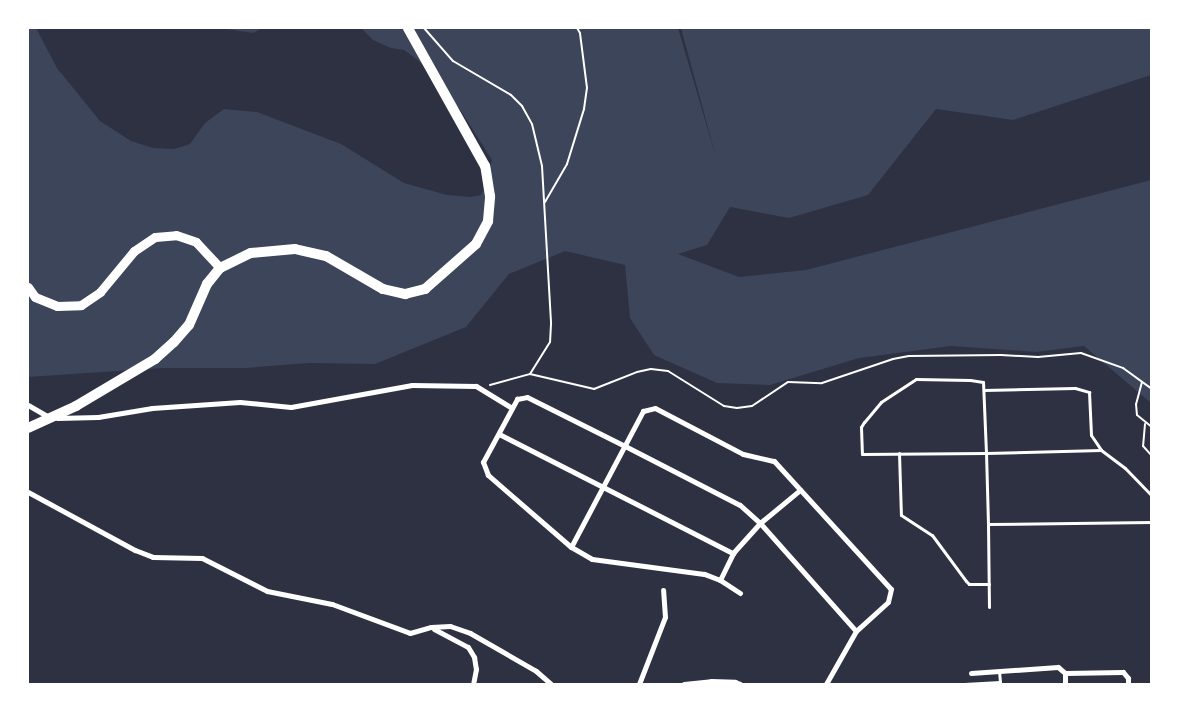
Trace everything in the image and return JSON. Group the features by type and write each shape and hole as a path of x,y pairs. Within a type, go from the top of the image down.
{"main road":[{"path":"28,428 76,406 155,359 189,325 208,284 220,268 251,253 295,249 326,256 383,289 405,294 425,289 476,244 488,220 490,196 485,166 408,28"}],"street":[{"path":"28,287 35,297 57,306 81,305 100,292 134,251 155,237 176,235 196,242 220,268"},
{"path":"28,405 51,418 98,417 152,408 240,402 291,407 412,385 476,386 512,408"},
{"path":"740,594 720,580 704,574 592,560 571,547 488,475 483,462 517,399 527,397 740,506 760,523 856,631"},
{"path":"571,547 604,488 643,411 654,408 743,454 774,460 891,589 888,602 856,631 826,684"},
{"path":"499,434 733,553"},
{"path":"720,580 733,553 760,523 800,490"},
{"path":"28,492 135,550 153,557 202,558 267,591 332,604 410,633 431,627 450,626 470,633 536,671 550,684"},
{"path":"644,684 637,684 665,617 663,590"},
{"path":"431,627 468,647 474,657 476,670 473,684"},
{"path":"971,673 1058,667 1065,673 1123,672 1128,678 1128,684"},
{"path":"1065,673 1065,684"},
{"path":"684,684 711,681 740,684"}],"lane":[{"path":"989,607 988,524 986,453 984,390 983,382 916,379 881,402 862,427 862,454 986,453 1102,450"},
{"path":"984,390 1075,388 1089,392 1091,435 1102,450 1125,468 1152,496"},
{"path":"899,453 901,515 932,535 966,581 970,584 989,584"},
{"path":"988,524 1152,522"},
{"path":"964,684 1000,682 998,671"}],"path":[{"path":"424,28 453,61 511,95 522,106 532,124 542,166 551,324 550,342 530,374"},
{"path":"545,202 567,164 584,109 587,88 580,33 576,28"},
{"path":"476,386 500,384 530,374 594,389 637,372 651,369 668,371 724,406 737,408 752,406 788,382 822,382 893,359 909,356 1001,355 1038,357 1081,353 1123,368 1152,389"},
{"path":"1142,381 1136,404 1137,415 1152,427"},
{"path":"1146,423 1143,446 1152,456"}],"shaded area":[{"path":"28,28 36,28 57,68 100,121 131,141 153,148 174,149 190,144 205,123 224,109 257,112 341,144 404,183 447,195 471,197 481,195 487,183 492,160 461,111 419,61 404,50 391,48 373,40 361,28 678,28 716,157 681,28 1151,28 1151,75 1013,120 936,109 868,195 789,218 730,207 707,245 678,254 739,277 806,270 1151,180 1151,403 1084,346 1036,352 951,346 859,358 770,385 717,383 654,355 630,318 625,265 565,251 509,274 466,327 375,364 309,363 246,368 162,368 28,377"},
{"path":"218,28 262,28 253,33"}]}
